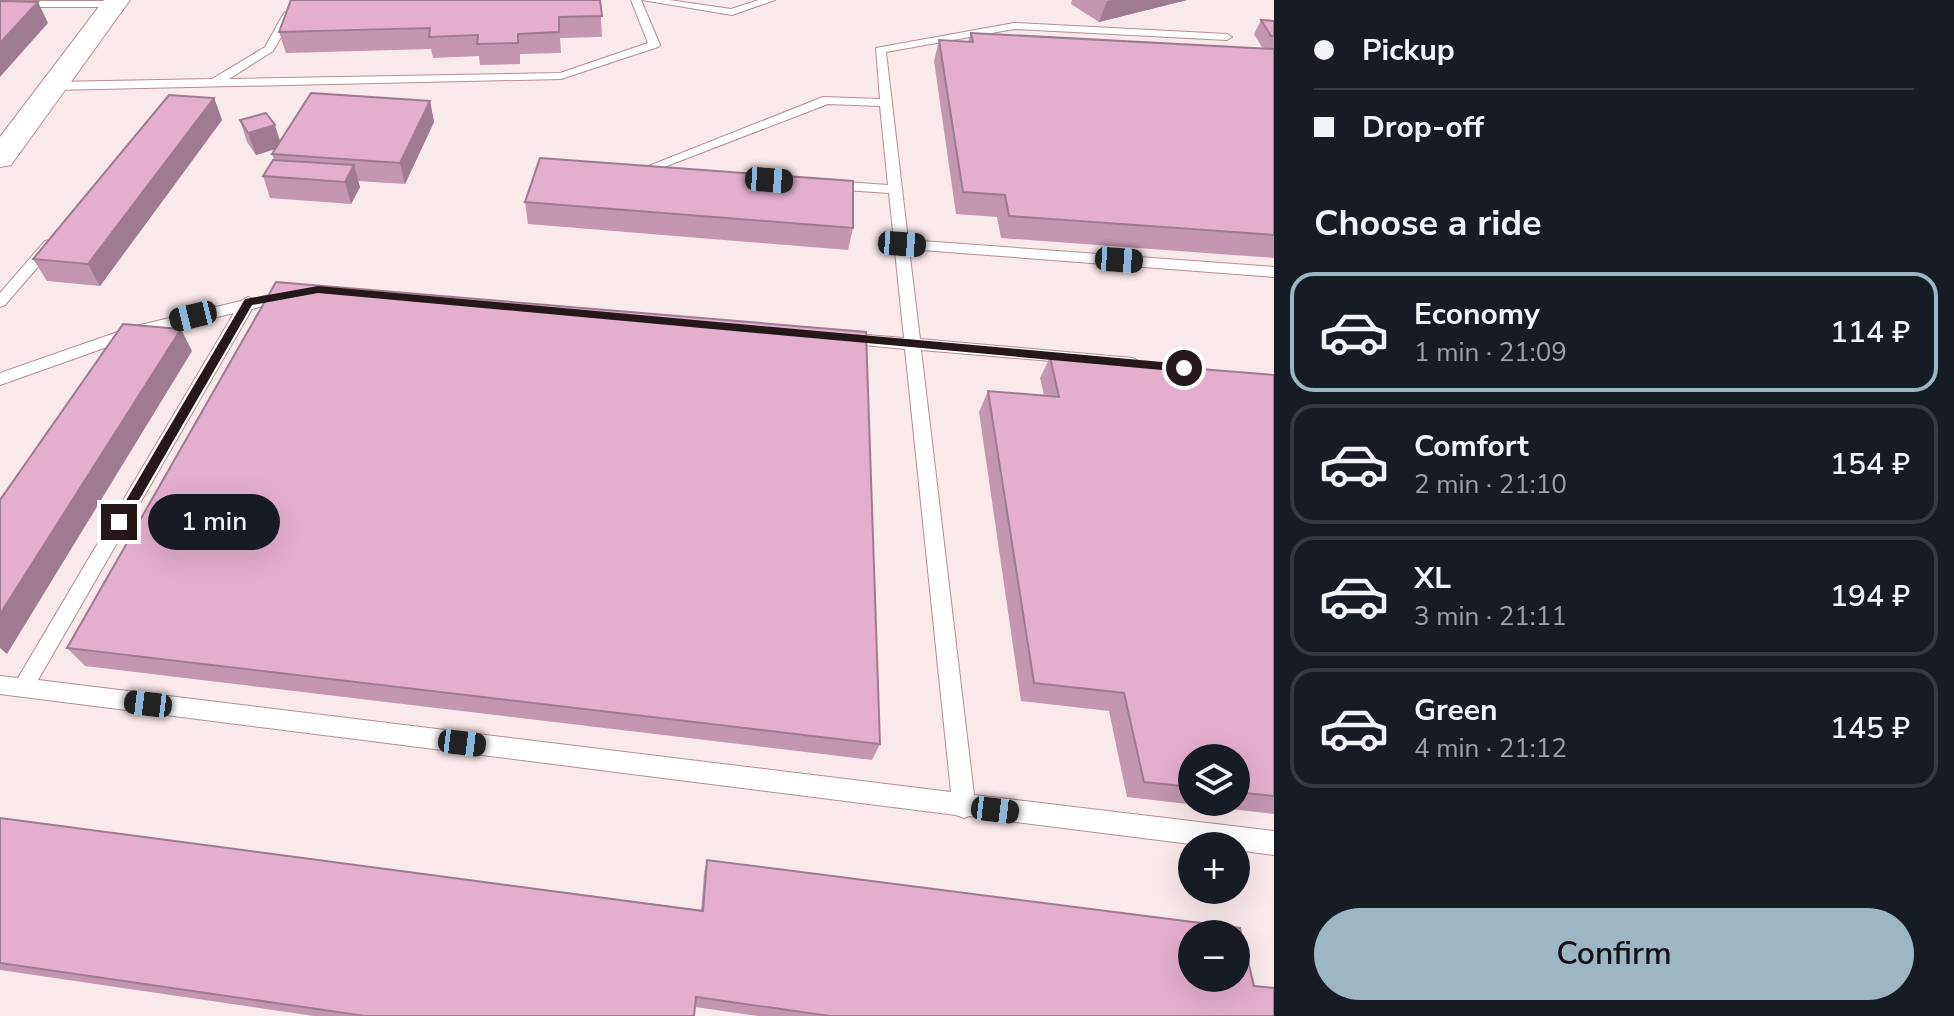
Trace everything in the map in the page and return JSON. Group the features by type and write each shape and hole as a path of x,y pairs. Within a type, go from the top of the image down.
{"main road":[{"path":"0,158 116,2"}],"lane":[{"path":"54,86 561,76 654,45 636,0"},
{"path":"647,0 732,12 770,0"},
{"path":"0,4 116,2"},
{"path":"190,99 269,49 289,13 305,13"},
{"path":"964,807 880,50 1014,26 1227,37"},
{"path":"674,173 642,171 827,100 886,103"},
{"path":"817,184 896,190"},
{"path":"0,302 62,230"},
{"path":"902,244 1274,272"},
{"path":"0,379 137,331 248,302 304,292"},
{"path":"23,688 248,302"},
{"path":"819,336 1148,365"},
{"path":"0,685 964,807 1274,843"}],"building":[{"path":"291,0 600,0 602,16 559,17 559,32 518,34 518,43 477,44 478,35 429,37 430,28 279,32"},
{"path":"0,1 38,2 0,43"},
{"path":"1261,20 1274,21 1274,36 1271,36"},
{"path":"971,33 1274,49 1274,235 1009,216 1005,195 963,192 939,40 973,42"},
{"path":"311,93 430,101 400,163 272,154"},
{"path":"169,95 214,98 88,264 33,259"},
{"path":"266,113 275,125 248,133 240,120"},
{"path":"540,158 853,181 853,228 525,202"},
{"path":"273,160 354,165 345,182 263,176"},
{"path":"276,282 866,332 880,744 67,648"},
{"path":"123,324 181,329 0,614 0,500"},
{"path":"1050,357 1274,375 1274,796 1250,793 1250,744 1178,744 1178,786 1144,782 1124,693 1034,683 988,391 1059,397"},
{"path":"0,818 703,911 707,860 1178,920 1178,992 1250,992 1250,969 1254,986 1274,988 1274,1016 830,1016 696,997 694,1016 365,1016 0,963"}],"route":[{"path":"119,522 248,302 318,290 1184,368"}]}
